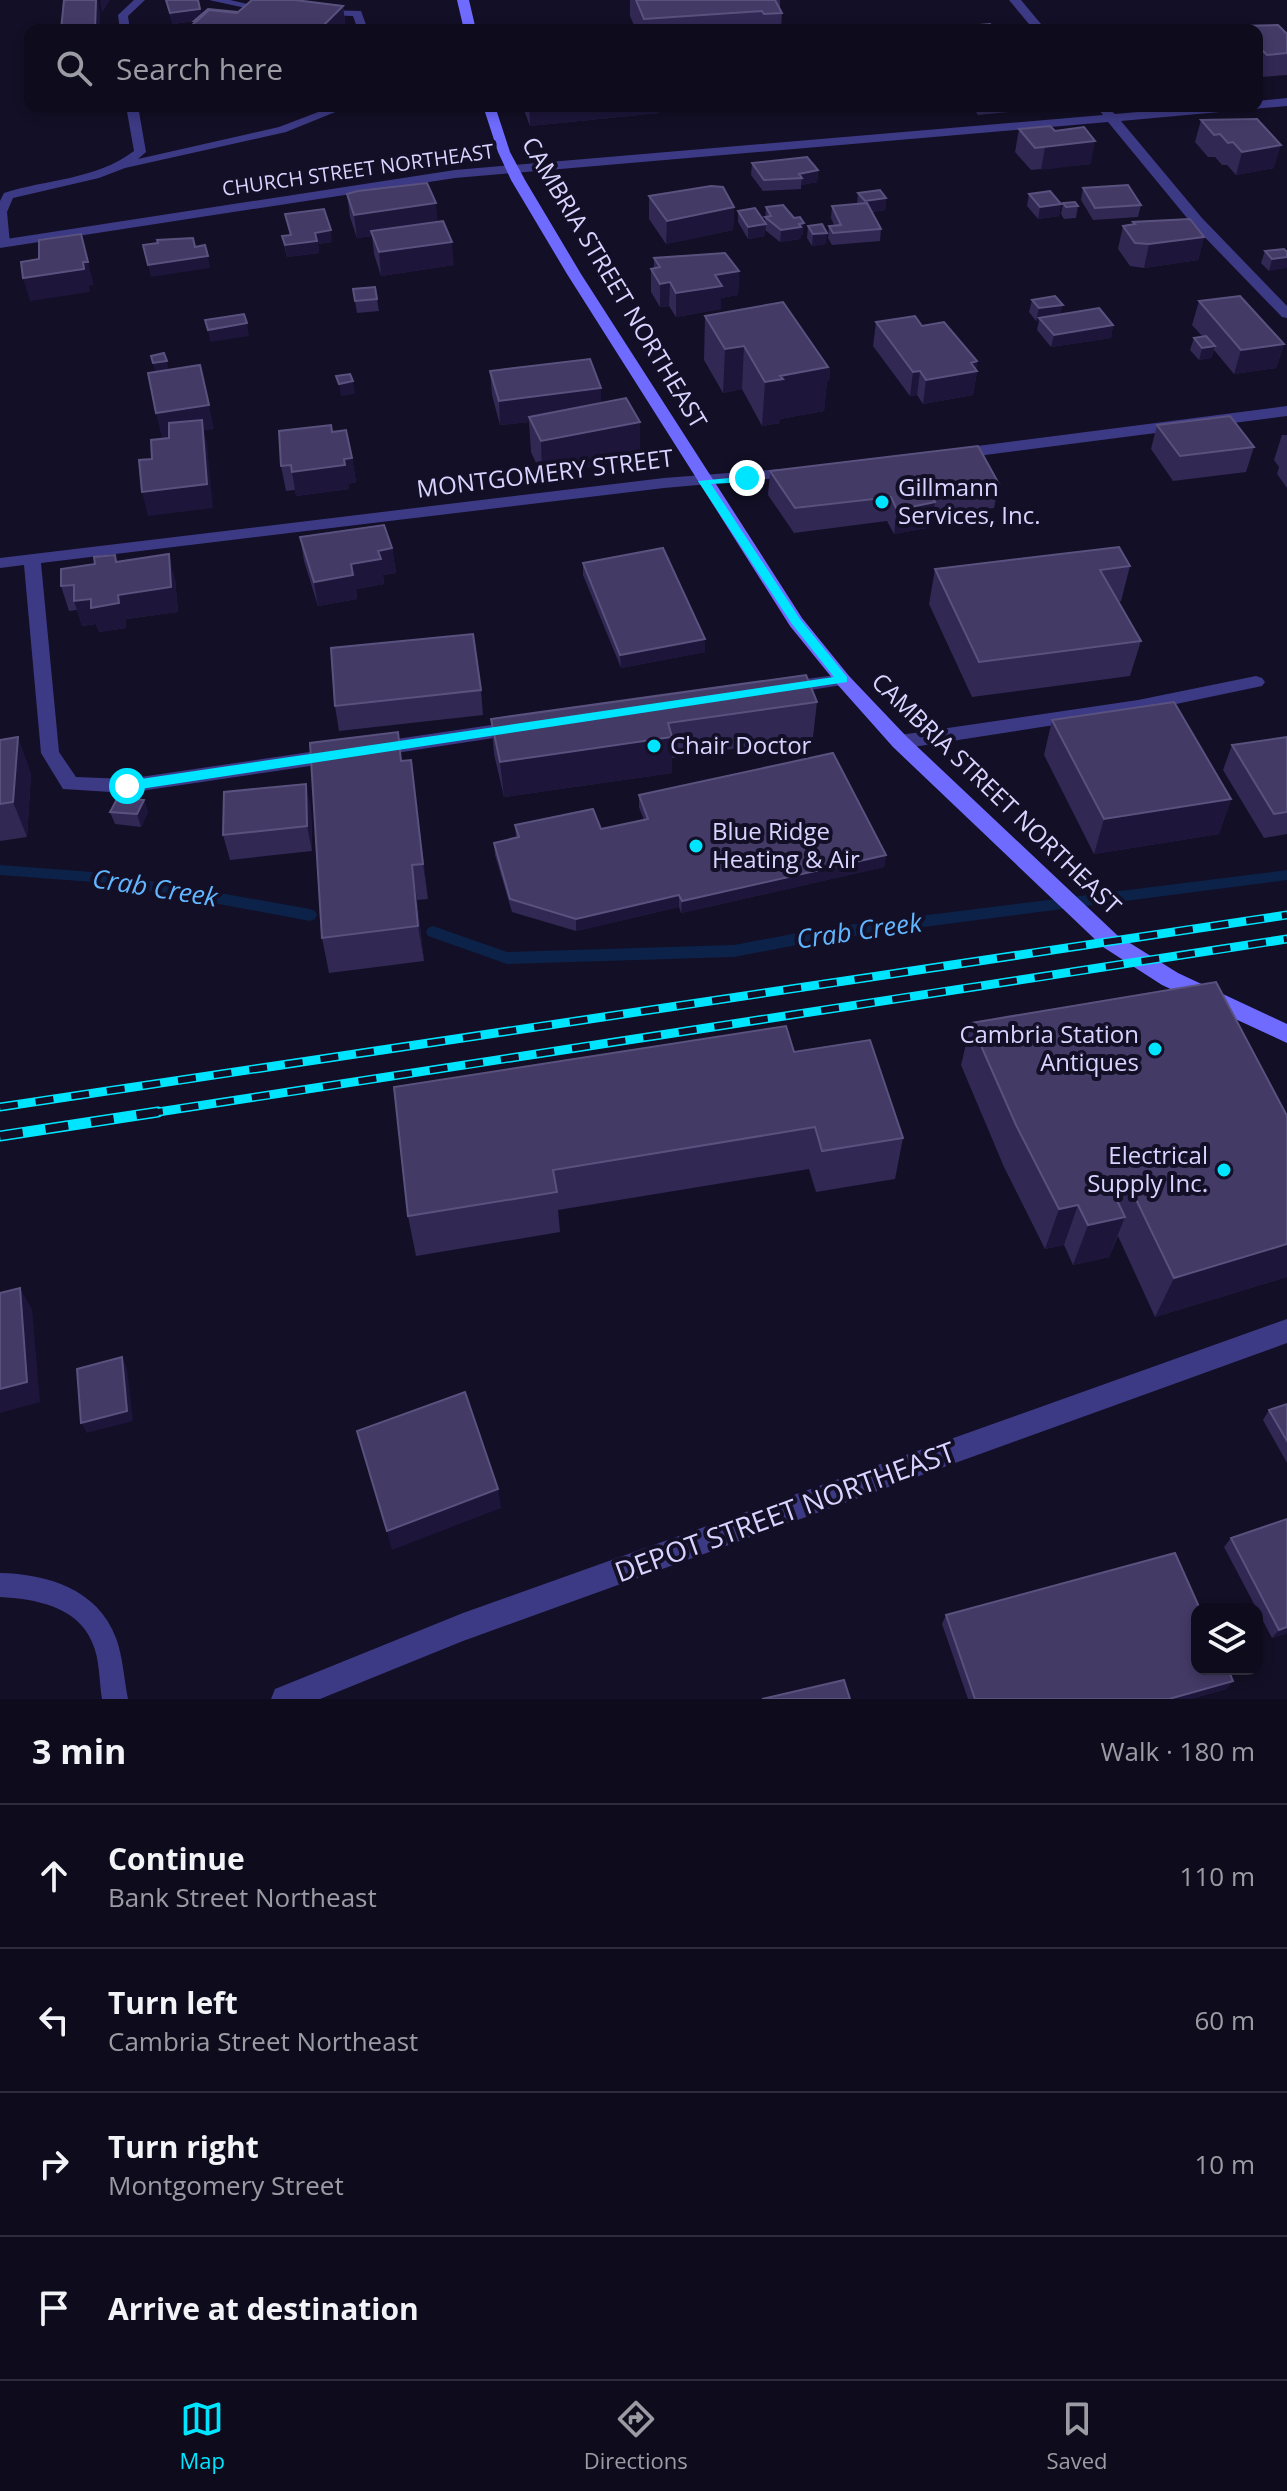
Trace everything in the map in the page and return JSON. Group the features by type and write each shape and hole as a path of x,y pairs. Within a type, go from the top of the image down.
{"main road":[{"path":"463,0 469,24"},
{"name":"CAMBRIA STREET NORTHEAST","path":"491,112 512,168 704,481 796,622 843,680 900,742 1045,883 1129,955 1170,979 1287,1034"}],"street":[{"path":"1015,0 1035,24"},
{"path":"1263,104 1287,102"},
{"path":"1106,112 1197,221 1287,314"},
{"name":"CHURCH STREET NORTHEAST","path":"2,244 409,180 512,168 1186,112"},
{"path":"934,456 1287,411"},
{"name":"MONTGOMERY STREET","path":"0,563 664,483 809,471"},
{"path":"32,559 50,753 70,784 127,786 546,723"},
{"path":"762,691 843,680"},
{"path":"900,742 1138,706 1256,682"},
{"name":"DEPOT STREET NORTHEAST","path":"285,1699 478,1622 1287,1331"}],"lane":[{"path":"124,24 123,15 140,0"},
{"path":"214,0 285,12"},
{"path":"314,13 357,13 361,24"},
{"path":"125,165 140,152 133,112"},
{"path":"2,244 1,212 8,196 33,186 95,176 125,165 282,130 328,112"},
{"path":"0,1585 29,1585 73,1600 102,1634 115,1699"}],"building":[{"path":"64,0 96,0 95,24 62,24"},
{"path":"166,0 198,0 200,9 170,13"},
{"path":"252,0 295,0 343,6 325,24 193,24 209,10 237,13"},
{"path":"636,0 775,0 782,13 764,14 762,11 644,19"},
{"path":"208,9 238,12 209,10 194,21"},
{"path":"1263,25 1278,25 1287,34 1287,53 1267,55 1263,51"},
{"path":"1257,119 1281,145 1242,152 1220,134 1214,135 1201,120"},
{"path":"1050,126 1055,131 1084,127 1095,141 1035,148 1019,129"},
{"path":"807,157 818,170 799,174 802,178 764,180 752,163"},
{"path":"427,183 436,203 354,215 347,194 358,191"},
{"path":"1128,185 1141,205 1095,208 1083,188"},
{"path":"711,186 723,187 734,207 667,221 649,196"},
{"path":"880,190 886,198 865,201 858,193"},
{"path":"1050,191 1061,204 1040,207 1029,194"},
{"path":"1075,202 1078,206 1066,207 1063,203"},
{"path":"867,203 881,229 833,233 829,226 841,225 832,206"},
{"path":"783,205 794,218 800,217 804,223 799,224 801,227 781,230 765,217 771,216 766,207"},
{"path":"755,208 766,224 748,227 738,211"},
{"path":"324,209 331,230 315,233 317,241 285,245 282,236 291,235 285,214"},
{"path":"1190,219 1204,237 1135,243 1123,226 1135,224 1133,222"},
{"path":"443,221 452,242 379,252 371,231"},
{"path":"822,224 827,233 813,234 808,226"},
{"path":"81,234 88,262 83,262 84,269 23,278 21,262 39,259 39,240"},
{"path":"193,238 195,247 205,245 208,256 148,265 143,245 158,243 157,240"},
{"path":"1284,249 1287,257 1272,259 1265,251"},
{"path":"725,253 739,271 715,275 722,286 676,293 670,282 660,284 651,269 660,267 654,258"},
{"path":"375,287 377,299 355,301 353,289"},
{"path":"1055,296 1063,305 1039,308 1032,300"},
{"path":"1240,296 1284,344 1241,350 1199,301"},
{"path":"783,302 828,367 765,382 744,346 725,349 705,316"},
{"path":"1099,308 1113,325 1054,335 1039,318"},
{"path":"244,314 247,323 208,330 205,320"},
{"path":"915,316 922,326 944,322 977,361 971,363 977,371 926,380 920,371 913,372 876,322"},
{"path":"1206,336 1215,346 1202,348 1194,338"},
{"path":"164,353 167,361 153,363 151,356"},
{"path":"590,359 601,388 499,401 490,371"},
{"path":"200,365 209,405 156,413 148,373"},
{"path":"350,374 353,381 339,384 336,376"},
{"path":"626,398 640,422 541,441 529,417"},
{"path":"1230,416 1254,447 1180,456 1157,425"},
{"path":"202,420 207,484 142,492 139,460 152,459 151,440 169,438 169,423"},
{"path":"331,425 332,432 346,430 352,458 344,459 345,465 292,472 291,465 281,466 279,431"},
{"path":"978,446 999,484 930,492 935,502 897,510 891,497 795,508 770,471"},
{"path":"384,525 392,548 378,551 381,559 351,564 353,575 314,582 300,537"},
{"path":"1119,547 1130,566 1100,570 1141,641 979,662 935,569"},
{"path":"663,548 705,639 620,655 583,563"},
{"path":"169,554 171,587 118,595 119,603 91,608 91,599 74,601 74,585 61,586 61,569 95,564 94,557 115,555 116,562"},
{"path":"473,634 481,690 335,706 331,648"},
{"path":"806,675 817,702 668,723 672,737 500,762 491,719"},
{"path":"1174,702 1231,799 1104,819 1052,720"},
{"path":"398,732 401,761 411,760 423,864 412,865 418,926 322,938 310,743"},
{"path":"18,737 13,802 0,804 0,740"},
{"path":"1287,737 1287,812 1274,814 1232,745"},
{"name":"Blue Ridge Heating & Air","path":"833,753 886,855 682,901 679,895 576,919 510,899 494,843 519,837 515,825 593,809 601,829 648,819 639,795"},
{"path":"306,784 307,826 223,835 224,792"},
{"path":"118,797 144,800 137,814 110,812"},
{"path":"1216,982 1287,1116 1287,1244 1174,1278 1133,1193 1115,1196 1125,1217 1088,1225 1078,1205 1059,1209 1016,1125 971,1023"},
{"path":"786,1026 794,1052 870,1040 903,1138 822,1151 815,1127 553,1170 557,1192 408,1216 394,1087"},
{"path":"20,1288 27,1382 0,1389 0,1293"},
{"path":"122,1357 127,1411 81,1423 77,1369"},
{"path":"465,1392 498,1489 387,1531 357,1431"},
{"path":"1287,1404 1287,1441 1269,1410"},
{"path":"1287,1519 1287,1627 1279,1630 1231,1538"},
{"path":"1175,1553 1197,1603 1191,1603 1191,1675 1230,1675 1233,1681 1169,1699 975,1699 946,1615"},
{"path":"844,1680 850,1699 762,1699"}],"waterway":[{"name":"Crab Creek","path":"0,870 106,878 310,915"},
{"name":"Crab Creek","path":"433,932 507,958 734,951 823,934 1287,875"}],"railway":[{"path":"0,1107 1287,915"},
{"path":"145,1114 1287,939"},
{"path":"0,1136 158,1112"}],"place":[{"name":"Gillmann Services, Inc.","path":"882,502"},
{"name":"Chair Doctor","path":"654,746"},
{"name":"Blue Ridge Heating & Air","path":"696,846"},
{"name":"Cambria Station Antiques","path":"1155,1049"},
{"name":"Electrical Supply Inc.","path":"1224,1170"}],"route":[{"path":"127,786 843,680 796,622 704,481 747,478"}]}
